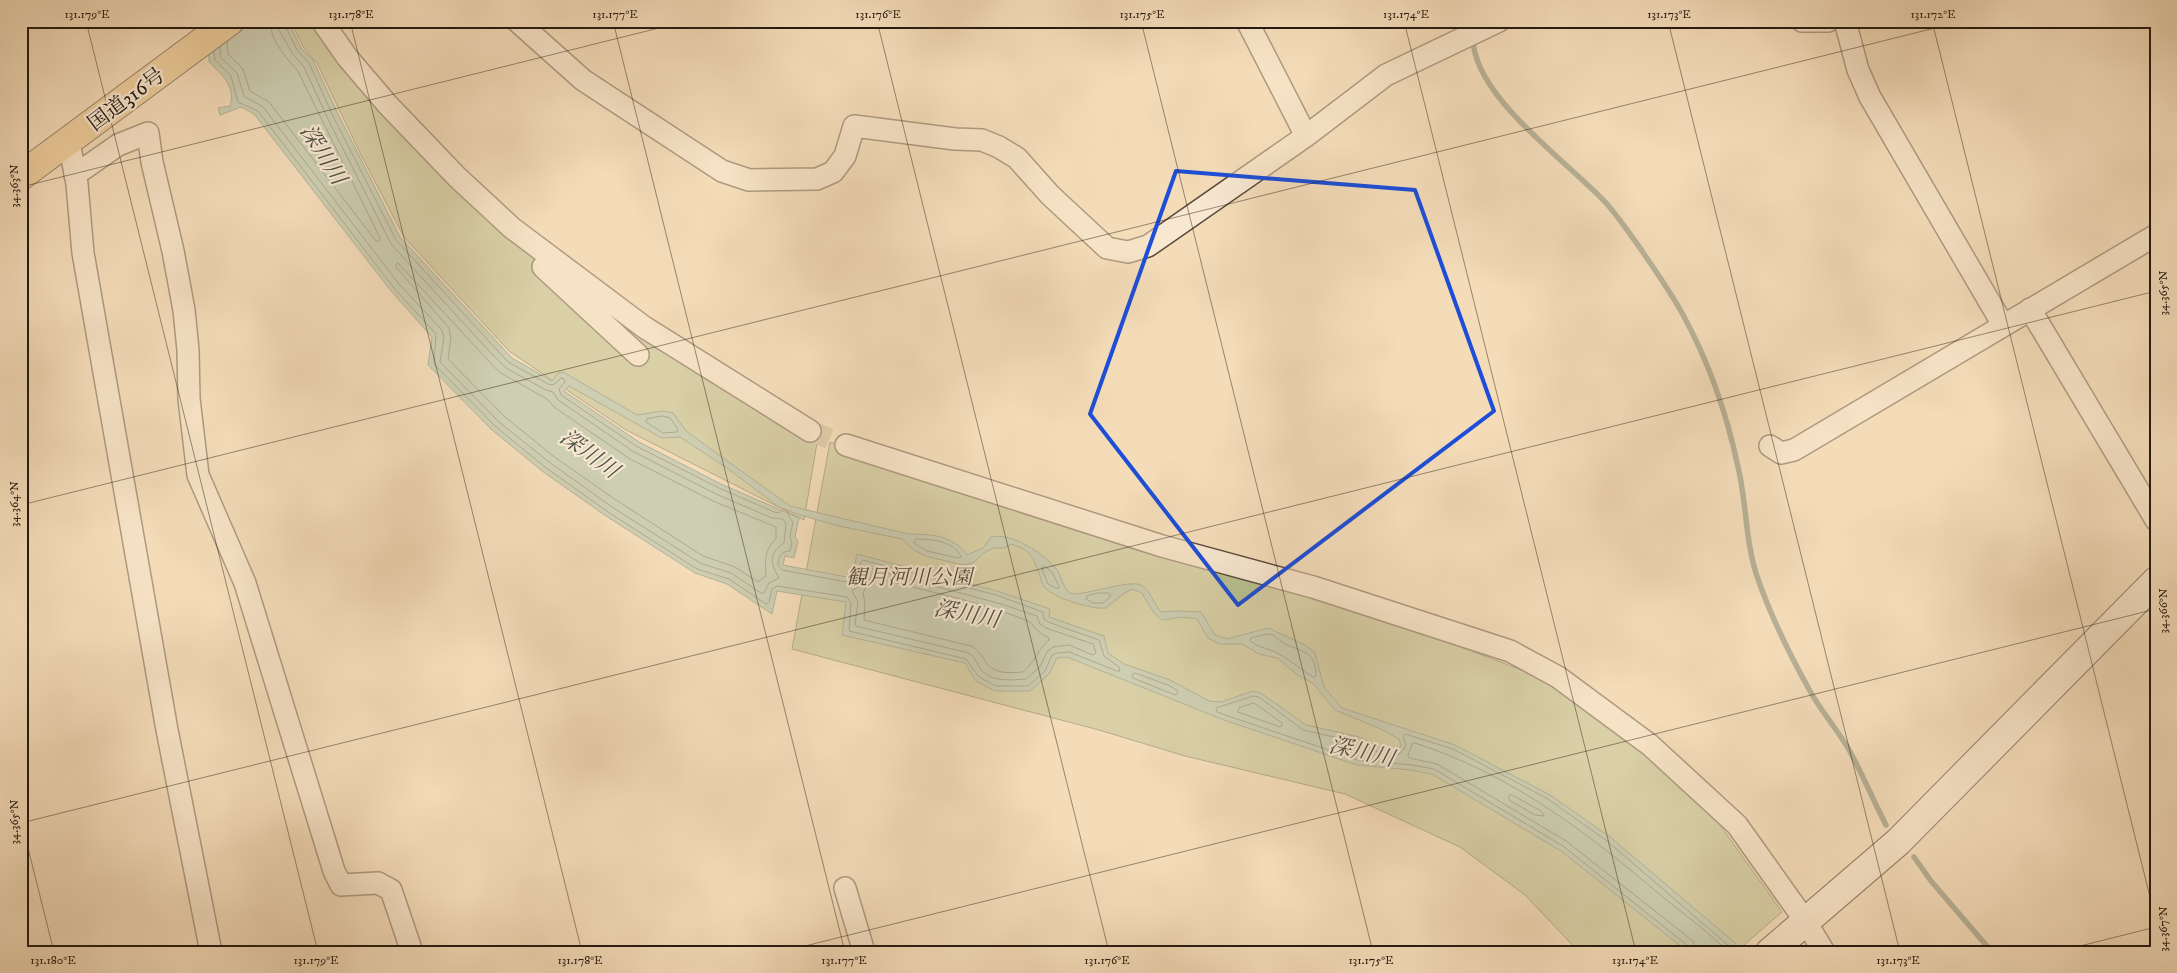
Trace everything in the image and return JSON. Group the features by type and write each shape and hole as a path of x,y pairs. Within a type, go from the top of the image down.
{"highway":[{"name":"国道316号","path":"21,176 230,21"}],"street":[{"path":"322,21 347,57 388,104 457,177 528,241 644,327 810,431"},
{"path":"517,21 583,80 722,171 749,180 817,179 834,172 845,156 854,126 955,139 982,140 998,146 1017,158 1050,195 1107,248 1128,252 1148,246 1306,136 1386,75 1499,21"},
{"path":"1247,21 1306,136"},
{"path":"1802,21 1828,21"},
{"path":"1845,21 1858,70 1870,98 2002,325"},
{"path":"75,175 118,145 148,134 152,162 173,251 184,310 188,350 189,400 198,475 245,583 334,871 341,885 378,883 391,890 412,952"},
{"path":"69,142 75,175 83,253 167,730 211,952"},
{"path":"1770,446 1781,453 1794,450 2156,235"},
{"path":"528,241 529,250 536,259 638,355"},
{"path":"2030,309 2156,520"},
{"path":"846,445 1162,546 1313,587 1510,652 1558,677 1650,745 1737,825 1801,925 1824,952"},
{"path":"1770,952 1898,842 2156,581"},
{"path":"845,888 864,952"}],"highlighted area":[{"path":"1176,171 1415,190 1494,411 1238,605 1090,414"}],"green space":[{"path":"290,21 312,21 506,231 818,437 804,520 626,430 509,351 404,237 360,153 317,63 304,48"},
{"name":"観月河川公園","path":"830,442 972,491 1351,605 1537,676 1646,753 1720,825 1782,912 1736,952 1579,952 1525,895 1460,847 1345,794 1185,756 1099,730 792,649"}],"water":[{"name":"深川川","path":"207,21 288,21 301,48 313,60 400,237 512,358 552,381 558,373 563,372 637,415 663,411 673,413 686,431 790,506 908,534 925,534 941,537 955,543 967,555 983,548 991,537 1008,538 1036,551 1052,564 1057,570 1065,588 1070,593 1083,593 1126,584 1141,585 1161,612 1201,612 1215,635 1227,639 1268,628 1305,645 1315,653 1324,687 1342,708 1455,745 1550,795 1610,837 1734,942 1742,952 1688,952 1561,851 1432,774 1357,765 1224,720 1067,657 1057,658 1049,674 1030,691 995,691 976,681 965,663 842,635 846,602 777,591 772,614 727,584 695,573 606,516 542,471 492,430 428,365 432,337 391,291 254,114 241,107 220,115 218,108 230,106 231,93 227,81 209,62","holes":["569,386 662,438 680,437 727,468 779,507 839,526 902,539 914,550 925,556 963,565 973,563 985,552 994,548 1005,548 1011,544 1023,549 1030,555 1044,587 1064,599 1092,607 1106,608 1132,589 1142,593 1150,607 1161,619 1185,617 1197,619 1208,638 1219,644 1242,644 1259,654 1277,658 1299,676 1313,683 1335,710 1381,729 1399,739 1401,746 1397,750 1389,752 1359,737 1306,725 1261,693 1253,691 1221,702 1209,701 1170,680 1124,664 1108,653 1104,636 1049,617 1050,609 997,591 857,554 852,578 783,565 785,556 794,558 798,541 795,537 799,518 721,484 639,442 564,391"]}],"waterway":[{"path":"1473,38 1477,60 1489,83 1506,106 1526,128 1607,204 1640,248 1682,313 1716,388 1734,447 1751,552 1758,579 1769,607 1781,636 1810,691 1848,748 1886,825"},
{"path":"1914,857 1931,881 1992,952"}],"tunnel":[{"path":"810,431 846,445"}]}
